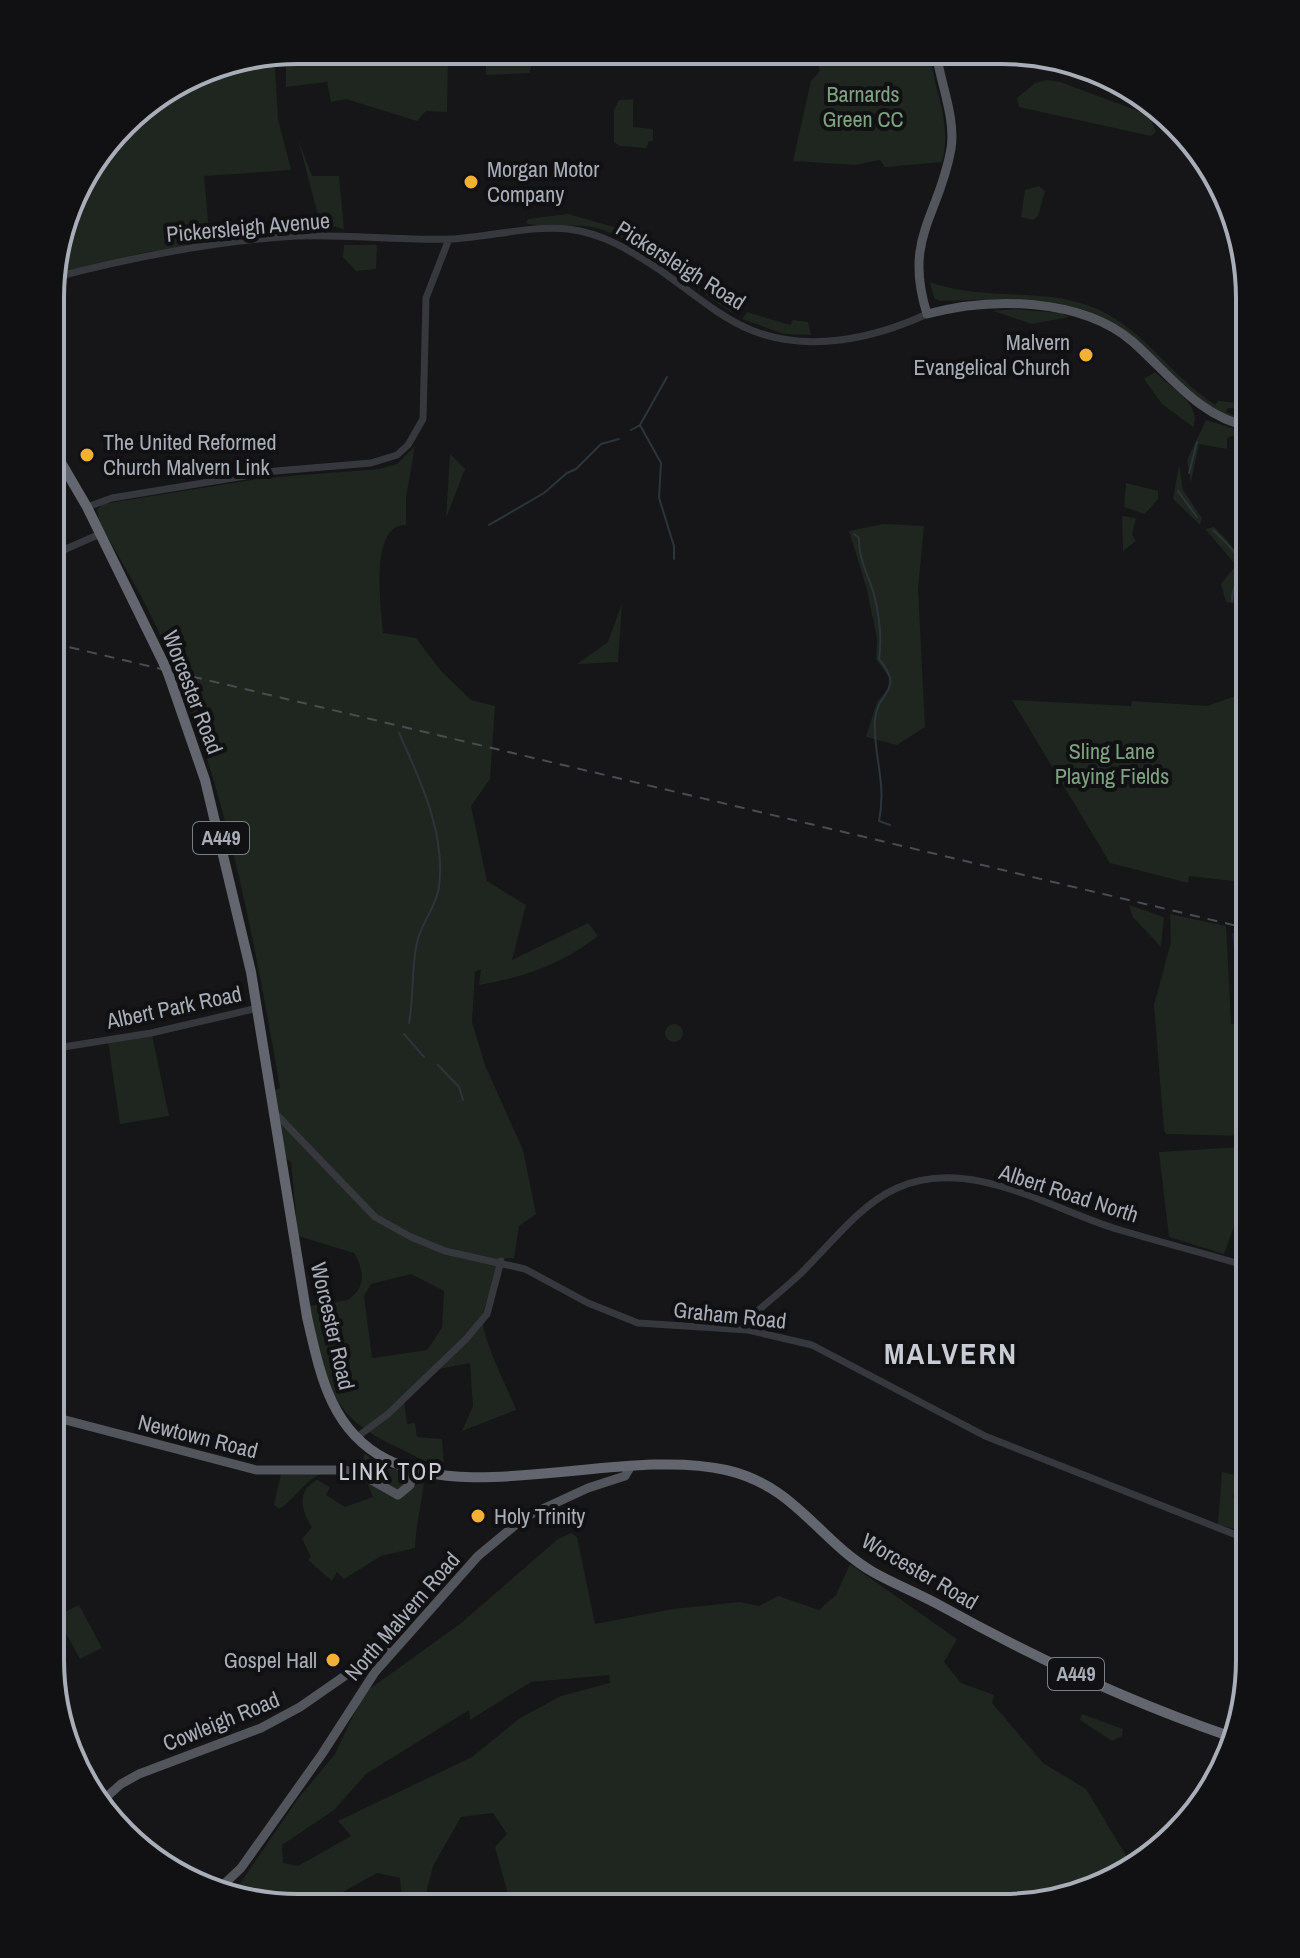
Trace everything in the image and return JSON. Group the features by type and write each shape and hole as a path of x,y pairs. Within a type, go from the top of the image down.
{"highway":[{"name":"Worcester Road","path":"64,468 87,507 166,669 217,825 258,1008 277,1115 297,1262 318,1365 330,1404 357,1437 381,1457 414,1471 480,1476 688,1464 757,1480 788,1497 856,1561 887,1580 1017,1649 1160,1711 1224,1734"}],"main road":[{"path":"927,314 921,295 917,251 945,171 952,137 938,64"},
{"name":"Pickersleigh Road","path":"927,314 1002,305 1076,313 1102,322 1130,340 1206,410 1236,422"},
{"name":"Newtown Road","path":"64,1420 256,1470 337,1469 368,1478 398,1495 410,1485 414,1471"},
{"name":"North Malvern Road","path":"226,1882 260,1842 327,1747 359,1694 442,1593 515,1525 562,1498 625,1476 631,1466"},
{"name":"Cowleigh Road","path":"108,1796 139,1774 273,1722 382,1650 390,1653"}],"street":[{"name":"Pickersleigh Road","path":"449,239 565,228 596,234 630,250 748,329 797,340 867,338 927,314"},
{"name":"Pickersleigh Avenue","path":"66,275 158,253 262,239 386,235 449,239"},
{"path":"87,507 112,498 276,471 371,463 397,455 408,445 423,419 426,298 449,239"},
{"path":"64,550 100,534"},
{"name":"Albert Park Road","path":"64,1047 151,1033 258,1008"},
{"name":"Graham Road","path":"277,1115 375,1217 445,1251 501,1261 638,1323 736,1329 779,1335 812,1345 985,1436 1235,1535"},
{"name":"Albert Road North","path":"736,1329 796,1278 864,1211 895,1189 920,1180 970,1180 1023,1194 1117,1230 1235,1263"},
{"path":"357,1437 388,1414 466,1339 487,1314 501,1261"}],"green space":[{"path":"448,64 447,112 426,111 417,121 346,99 331,102 327,82 286,87 286,65"},
{"path":"486,64 532,64 529,73 486,75"},
{"name":"Barnards Green CC","path":"818,64 932,64 944,120 942,162 885,167 880,160 855,165 793,161 811,81 820,71"},
{"path":"265,67 275,68 278,119 291,170 204,176 210,242 142,253 66,271 76,223 104,168 144,122 181,95 238,72"},
{"path":"1047,80 1060,82 1146,114 1156,132 1151,136 1019,107 1017,98 1035,83"},
{"path":"633,99 633,127 653,129 653,141 649,141 646,148 620,146 614,142 614,110 619,100"},
{"path":"298,139 312,176 339,176 344,229 320,223"},
{"path":"1039,186 1045,191 1038,216 1033,220 1021,217 1025,190"},
{"path":"568,214 614,227 735,306 733,313 618,236 591,227 526,223 528,219"},
{"path":"344,245 377,245 376,269 356,271 343,257"},
{"path":"930,282 971,291 1054,297 1095,308 1143,340 1215,405 1218,401 1236,403 1236,408 1228,408 1226,412 1236,418 1208,405 1122,329 1083,309 1043,301 940,301 934,298"},
{"path":"1014,309 1061,313 1069,317 1032,324 993,311"},
{"path":"747,312 790,325 793,320 808,322 811,335 784,334 742,319"},
{"path":"1155,372 1189,404 1195,419 1193,427 1162,404 1144,379"},
{"path":"1206,420 1236,429 1236,435 1227,438 1227,449 1199,444 1191,482 1187,460"},
{"path":"415,446 406,497 406,525 394,528 382,552 380,587 383,633 416,638 441,671 471,700 495,706 490,779 471,806 487,881 526,905 512,960 588,923 598,936 556,962 511,978 479,985 481,969 475,972 472,1022 485,1065 523,1150 536,1214 519,1226 514,1258 502,1259 483,1314 485,1335 516,1410 462,1431 473,1406 470,1363 433,1370 404,1400 407,1424 415,1423 417,1437 442,1439 444,1467 416,1457 356,1422 342,1408 325,1374 309,1306 348,1300 361,1284 362,1272 354,1253 298,1236 291,1162 285,1158 275,1090 280,1088 270,1031 248,917 220,804 185,694 163,641 99,522 97,510 103,504 263,478 380,469 397,464","holes":["411,1274 444,1291 442,1328 427,1350 372,1358 364,1296 371,1284"]},
{"path":"450,454 465,469 446,518"},
{"path":"1179,465 1183,490 1202,518 1200,525 1173,499"},
{"path":"1126,483 1158,491 1158,499 1145,514 1124,507"},
{"path":"1122,516 1136,518 1132,534 1136,541 1123,551"},
{"path":"883,524 924,526 918,589 925,727 897,745 866,737 877,702 888,689 889,677 876,659 877,639 867,590 849,531"},
{"path":"1214,527 1230,544 1236,552 1236,565 1205,529"},
{"path":"1236,565 1236,604 1226,602 1221,584"},
{"path":"622,603 618,662 577,664 608,642"},
{"name":"Sling Lane Playing Fields","path":"1236,696 1236,881 1189,876 1188,883 1110,863 1012,700 1131,706 1132,701 1207,706"},
{"path":"1129,905 1164,917 1161,947 1133,917"},
{"path":"1170,914 1226,926 1231,1024 1235,1024 1235,1136 1166,1134 1164,1130 1154,1005 1171,942"},
{"path":"1232,933 1236,934 1236,962"},
{"path":"674,1024 683,1033 674,1042 665,1033"},
{"path":"152,1035 169,1116 120,1124 108,1041"},
{"path":"1235,1147 1235,1223 1224,1254 1169,1237 1159,1152"},
{"path":"365,1453 377,1466 398,1470 403,1481 414,1486 424,1480 415,1548 381,1556 344,1579 337,1572 332,1581 308,1560 311,1557 302,1539 312,1527 303,1508 303,1495 317,1480 330,1487 326,1495 345,1507 373,1497 368,1485 376,1477 360,1468"},
{"path":"1222,1472 1235,1475 1235,1530 1218,1524"},
{"path":"325,1473 311,1480 279,1509 274,1505 281,1474"},
{"path":"571,1533 577,1537 595,1624 673,1609 740,1602 759,1606 778,1596 819,1610 836,1595 850,1564 957,1639 944,1662 961,1683 994,1695 992,1703 1043,1763 1086,1789 1127,1857 1091,1876 1062,1886 1002,1894 508,1894 495,1847 507,1834 493,1813 461,1817 433,1866 426,1894 401,1894 400,1878 377,1873 339,1894 268,1892 238,1886 297,1800 335,1754 364,1693 460,1624 558,1539","holes":["609,1675 610,1683 561,1696 520,1718 472,1757 338,1821 351,1836 298,1866 283,1863 282,1845 334,1810 366,1774 469,1710 470,1720 531,1682"]},
{"path":"79,1605 102,1648 80,1659 64,1630 64,1612"},
{"path":"1082,1714 1123,1729 1122,1736 1112,1741 1080,1720"}],"waterway":[{"path":"631,430 640,425 667,377"},
{"path":"640,425 661,463 659,498 674,546 674,559"},
{"path":"489,525 544,493 576,469 601,444 619,439"},
{"path":"1189,473 1197,442"},
{"path":"1178,491 1197,517"},
{"path":"1213,530 1236,555"},
{"path":"854,534 859,538 862,560 876,602 879,659 890,678 888,691 880,702 875,720 881,794 879,821 890,825"},
{"path":"1232,601 1236,583"},
{"path":"399,733 430,807 440,867 437,895 417,943 409,1023"},
{"path":"404,1034 424,1057"},
{"path":"438,1065 459,1087 463,1100"}],"railway":[{"path":"64,646 1236,926"}],"place":[{"name":"Morgan Motor Company","path":"471,182"},
{"name":"Malvern Evangelical Church","path":"1086,355"},
{"name":"The United Reformed Church Malvern Link","path":"87,455"},
{"name":"Holy Trinity","path":"478,1516"},
{"name":"Gospel Hall","path":"333,1660"}],"district":[{"name":"MALVERN","path":"951,1354"},
{"name":"LINK TOP","path":"391,1472"}]}
